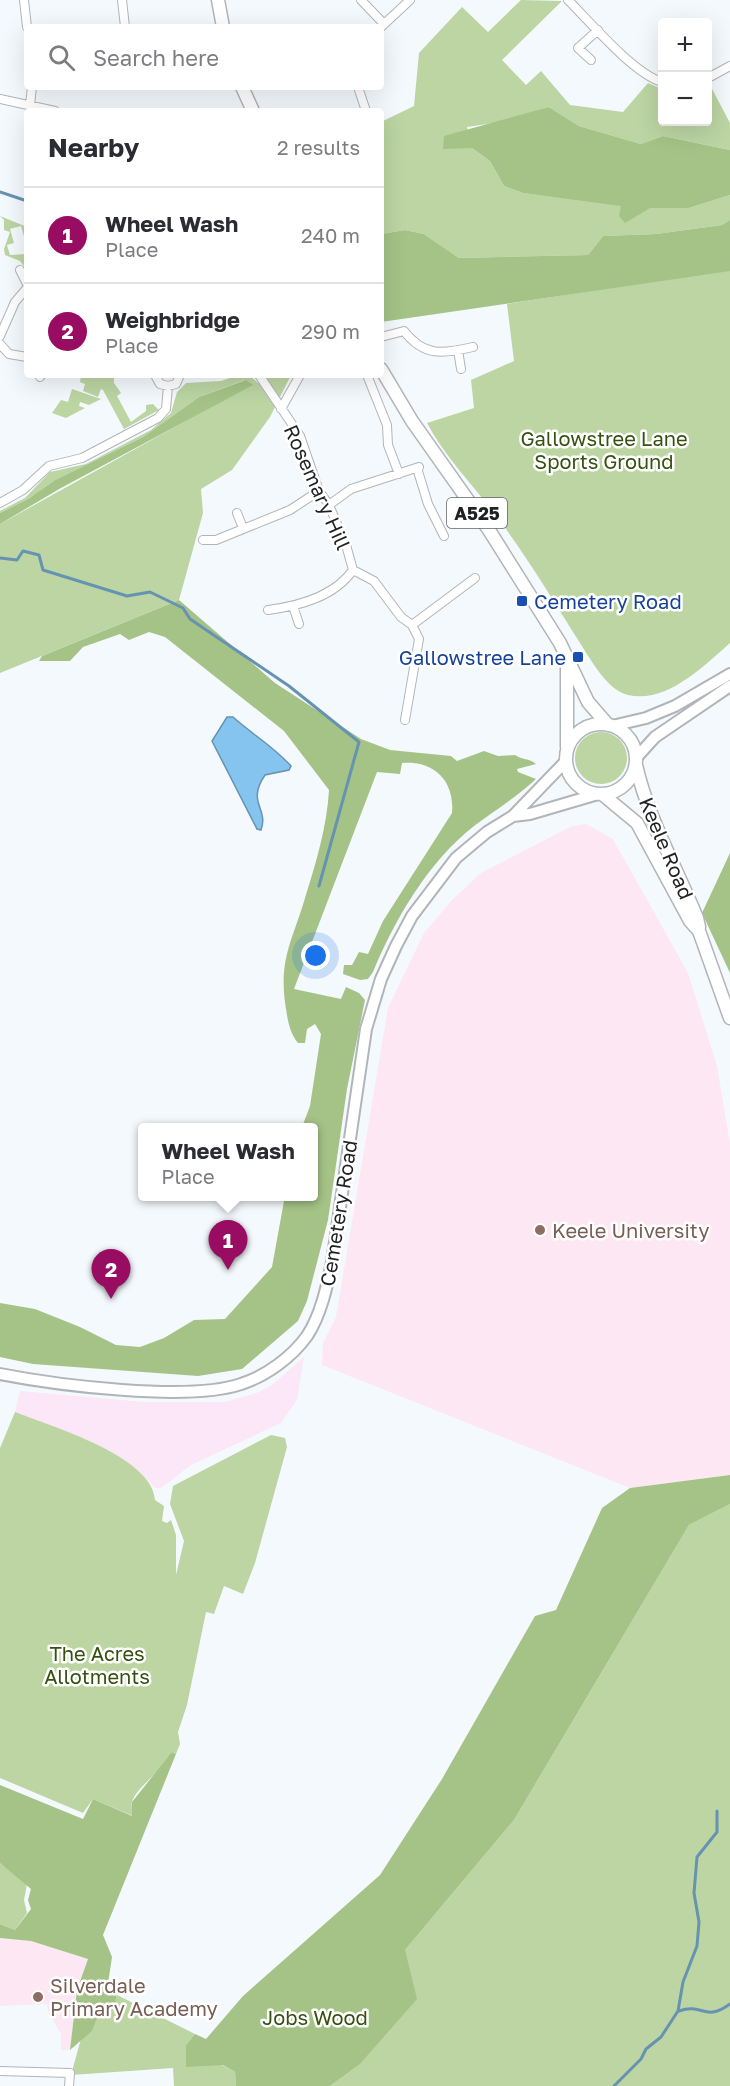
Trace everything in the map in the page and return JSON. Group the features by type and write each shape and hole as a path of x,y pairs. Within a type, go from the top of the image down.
{"main road":[{"path":"218,0 222,24"},
{"path":"243,90 252,108"},
{"name":"A525","path":"384,374 412,421 489,530 560,643 567,661 566,758"},
{"name":"A525","path":"567,661 574,668 588,702 610,725"},
{"path":"593,725 610,725 628,738 636,761 632,776 623,786 599,794 578,786 570,775 566,758 571,741 580,731 593,725"},
{"name":"Keele Road","path":"636,761 646,802 698,918 699,931 730,1018"},
{"name":"Keele Road","path":"599,794 638,823 690,921 699,931"}],"street":[{"path":"24,0 27,24"},
{"path":"122,0 125,24"},
{"path":"361,0 380,24"},
{"path":"384,24 410,0"},
{"path":"568,0 598,30 652,78 658,80"},
{"path":"591,60 578,48 598,30"},
{"path":"712,76 730,66"},
{"path":"30,105 32,90"},
{"path":"359,90 365,108"},
{"path":"0,99 42,108"},
{"path":"20,270 24,279"},
{"path":"0,336 15,302 24,290"},
{"path":"384,337 404,331 415,345 427,350 458,350 473,346"},
{"path":"0,344 9,354 24,356"},
{"path":"458,350 461,369"},
{"path":"157,378 160,384 168,386 176,384 179,378"},
{"name":"Rosemary Hill","path":"261,378 300,436 319,491 329,505 353,570"},
{"path":"281,410 298,378"},
{"path":"369,378 387,425 388,445 399,474"},
{"path":"0,503 23,490 49,465 82,458 158,418 166,409 168,386"},
{"path":"329,505 351,489 418,468 428,504 444,536"},
{"path":"203,540 216,540 290,510 319,491"},
{"path":"237,513 243,528"},
{"path":"268,610 293,606 319,597 346,579 353,570 374,581 401,617 412,624 419,639 405,720"},
{"path":"412,624 475,578"},
{"path":"293,606 298,624"},
{"path":"610,725 675,706 730,674"},
{"path":"636,761 655,737 730,686"},
{"name":"Cemetery Road","path":"0,1374 128,1389 206,1391 242,1384 262,1375 276,1366 306,1336 326,1291 366,1029 381,979 412,916 456,858 487,832 513,816 566,758"},
{"name":"Cemetery Road","path":"513,816 530,814 599,794"},
{"path":"0,2072 70,2073 69,2086"}],"shaded area":[{"name":"Keele University","path":"586,824 613,839 688,973 717,1066 730,1144 730,1475 630,1488 322,1365 323,1343 336,1317 388,1008 424,933 451,901 481,873 572,826"},
{"path":"304,1357 297,1400 281,1423 191,1465 161,1488 155,1488 137,1469 96,1444 15,1412 20,1391 144,1402 225,1402 257,1393 272,1385"},
{"name":"Silverdale Primary Academy","path":"0,1938 31,1941 88,1959 77,1990 70,2050 61,2050 61,2034 48,2012 47,2004 0,2006"}],"green space":[{"path":"521,0 562,1 502,60 526,85 541,71 570,105 623,112 648,83 658,87 658,126 712,126 712,89 730,123 730,150 663,136 641,144 579,126 549,107 500,122 467,127 472,148 490,161 504,186 523,193 650,208 689,208 730,195 730,220 722,225 656,234 603,236 588,255 459,258 424,234 405,230 384,234 384,121 414,106 419,53 462,7 488,32"},
{"path":"549,107 579,126 641,144 663,136 730,150 730,195 689,208 650,208 625,223 619,216 621,206 523,193 504,186 490,161 472,148 443,149 444,136"},
{"path":"0,216 24,226 24,236 21,226 10,229 14,243 7,245 10,255 24,254 24,266 20,261 5,255 4,249 10,232 4,230 4,220"},
{"path":"730,220 730,271 384,322 384,234 405,230 424,234 459,258 588,255 603,236 656,234 722,225"},
{"name":"Gallowstree Lane Sports Ground","path":"730,271 730,643 696,672 670,689 642,696 628,695 613,687 600,673 521,551 443,449 427,423 474,408 471,380 514,361 507,304"},
{"path":"81,378 114,378 114,383 121,393 117,396 131,422 146,411 146,405 153,404 159,410 124,429 103,390 101,389 98,397 83,391 85,384 80,382"},
{"path":"230,378 252,378 258,383 268,378 290,378 270,417 232,470 201,489 203,513 179,600 0,673 0,524 247,387 245,380 199,397 143,437 55,480 28,499 0,513 0,511 25,498 50,472 86,464 151,430 171,413 177,392 186,383 221,381"},
{"path":"246,380 253,385 61,488 0,524 0,513 28,499 55,480 143,437 199,397"},
{"path":"72,389 101,399 89,405 80,402 79,406 85,408 66,418 52,413 61,400 68,402"},
{"path":"179,600 275,683 361,739 390,750 451,756 457,761 484,751 498,756 515,755 536,764 517,769 518,772 536,779 457,840 428,874 402,912 373,972 368,979 360,980 343,974 344,965 352,965 359,952 368,954 383,921 452,813 450,791 446,782 433,769 424,765 402,763 400,774 377,772 294,989 341,999 346,987 359,993 365,1000 347,1089 328,1220 307,1301 298,1321 242,1369 198,1376 33,1364 0,1357 0,1303 35,1309 80,1327 116,1345 140,1347 164,1338 194,1320 225,1319 272,1267 284,1201 318,1201 318,1123 304,1123 310,1106 321,1034 315,1024 307,1029 305,1043 298,1043 295,1039 288,1018 284,977 288,952 320,844 329,790 284,731 165,637 149,632 129,640 120,634 83,647 70,661 39,661 42,656"},
{"path":"596,732 606,732 620,739 627,758 620,777 606,784 596,784 586,780 579,773 575,763 575,753 579,743 586,736"},
{"path":"730,853 730,973 702,913"},
{"name":"The Acres Allotments","path":"15,1412 74,1434 119,1457 137,1470 150,1484 155,1500 164,1506 162,1521 167,1523 171,1520 176,1535 176,1575 184,1541 170,1504 173,1486 271,1435 285,1438 287,1447 255,1563 243,1594 224,1586 214,1614 206,1612 187,1705 178,1732 180,1744 176,1754 172,1752 135,1796 132,1803 133,1816 93,1799 83,1813 0,1778 0,1448"},
{"name":"Jobs Wood","path":"730,1475 730,1504 689,1525 514,1820 405,1950 417,1999 359,2065 330,2086 236,2086 235,2072 223,2065 186,2067 186,2045 195,2034 206,2039 243,1996 380,1875 442,1779 535,1616 556,1610 602,1508 630,1488"},
{"path":"730,1504 730,2086 330,2086 359,2065 405,1950 514,1820 689,1525"},
{"path":"172,1752 176,1754 103,1935 112,1957 107,1990 116,1996 115,2006 100,2010 92,2031 70,2050 77,1990 88,1959 31,1941 0,1938 0,1924 15,1930 31,1909 28,1900 31,1889 0,1863 0,1785 83,1819 93,1799 132,1816 132,1802"},
{"path":"0,1863 27,1884 24,1900 27,1913 15,1930 0,1924"},
{"path":"107,1990 195,2034 186,2045 235,2072 236,2086 174,2086 173,2068 71,2075 93,1995"}],"water":[{"path":"227,717 233,717 291,766 289,770 265,775 260,784 257,799 263,822 261,830 257,829 212,741"}],"waterway":[{"path":"0,192 24,200"},
{"path":"0,558 17,560 23,551 39,555 43,570 127,596 150,592 183,608 190,619 289,686 359,742 319,886"},
{"path":"614,2086 641,2059 646,2049 661,2037 678,2011 683,1982 697,1946 699,1922 694,1893 697,1857 717,1832 717,1811"},
{"path":"679,2011 693,2009 714,2012 730,2004"}],"place":[{"name":"Cemetery Road","path":"522,601"},
{"name":"Gallowstree Lane","path":"578,657"},
{"name":"Keele University","path":"540,1230"},
{"name":"Wheel Wash","path":"228,1270"},
{"name":"Weighbridge","path":"111,1299"},
{"name":"Silverdale Primary Academy","path":"38,1997"}]}
